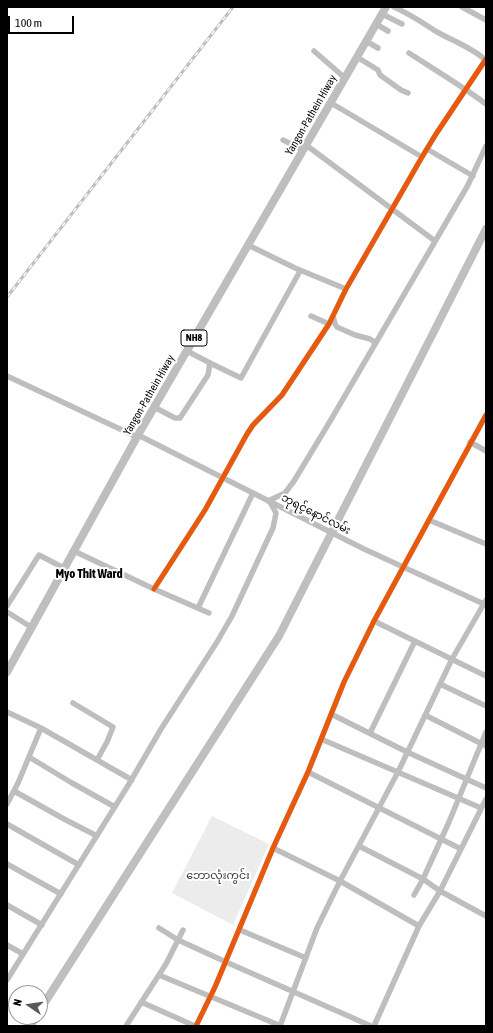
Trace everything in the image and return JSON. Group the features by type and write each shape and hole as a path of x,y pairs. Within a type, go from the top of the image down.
{"highway":[{"name":"Yangon-Pathein Hiway","path":"7,672 154,407 384,10"}],"street":[{"path":"154,589 205,510 247,434 253,425 282,395 329,324 346,289 422,158 486,60 462,45 438,33 408,13 394,7"},
{"path":"462,7 486,20"},
{"path":"384,10 402,24"},
{"path":"376,24 388,31"},
{"path":"366,41 378,48"},
{"path":"314,51 345,78"},
{"path":"409,53 466,89 486,104"},
{"path":"357,57 378,70 380,75 401,90 408,93"},
{"path":"331,103 422,158"},
{"path":"283,140 305,148 435,241"},
{"path":"7,980 232,616 273,528 276,513 270,502 285,493 294,481 473,176 486,146"},
{"path":"427,150 473,176"},
{"path":"248,245 300,271 346,289"},
{"path":"187,351 241,378 300,271"},
{"path":"311,316 329,324"},
{"path":"332,316 337,326 355,335 370,339 376,343"},
{"path":"154,407 175,418 180,418 208,375 210,363"},
{"name":"ဘုရင့်နောင်လမ်း","path":"7,376 223,477 364,549 485,603"},
{"path":"141,1002 196,1026 226,962 273,848 308,772 344,682 374,621 486,415"},
{"path":"470,442 486,451"},
{"path":"198,608 253,493"},
{"path":"429,520 486,544"},
{"path":"74,551 209,613"},
{"path":"7,606 39,555 64,568"},
{"path":"158,975 280,1026 317,928 340,881 398,772 452,660 485,603"},
{"path":"7,612 31,627"},
{"path":"374,621 486,676"},
{"path":"370,733 415,641"},
{"path":"440,684 486,706"},
{"path":"73,703 113,727 97,760"},
{"path":"7,712 41,728 132,780"},
{"path":"331,714 407,752 486,788"},
{"path":"425,715 483,744"},
{"path":"7,804 41,728"},
{"path":"414,895 423,880 466,779 483,744 486,732"},
{"path":"321,739 481,808"},
{"path":"29,757 115,807"},
{"path":"308,772 379,809 460,848"},
{"path":"14,791 97,836"},
{"path":"159,928 178,940 372,1026 420,926 440,891 460,848 486,799"},
{"path":"7,824 79,865"},
{"path":"359,846 486,916"},
{"path":"273,848 340,881 420,926"},
{"path":"7,864 61,894"},
{"path":"7,905 42,925"},
{"path":"126,1026 166,964 183,930"},
{"path":"240,930 306,958"},
{"path":"7,945 23,954"}],"green space":[{"name":"ဘောလုံးကွင်း","path":"212,816 269,844 233,925 172,893"}],"waterway":[{"path":"48,997 279,636 486,229"}],"railway":[{"path":"7,297 233,7"}],"cycle path":[{"path":"154,589 205,510 247,434 253,425 282,395 329,324 346,289 422,157 486,59"},
{"path":"196,1026 215,987 273,848 308,772 344,682 374,621 486,415"}],"district":[{"name":"Myo Thit Ward","path":"89,574"}]}
